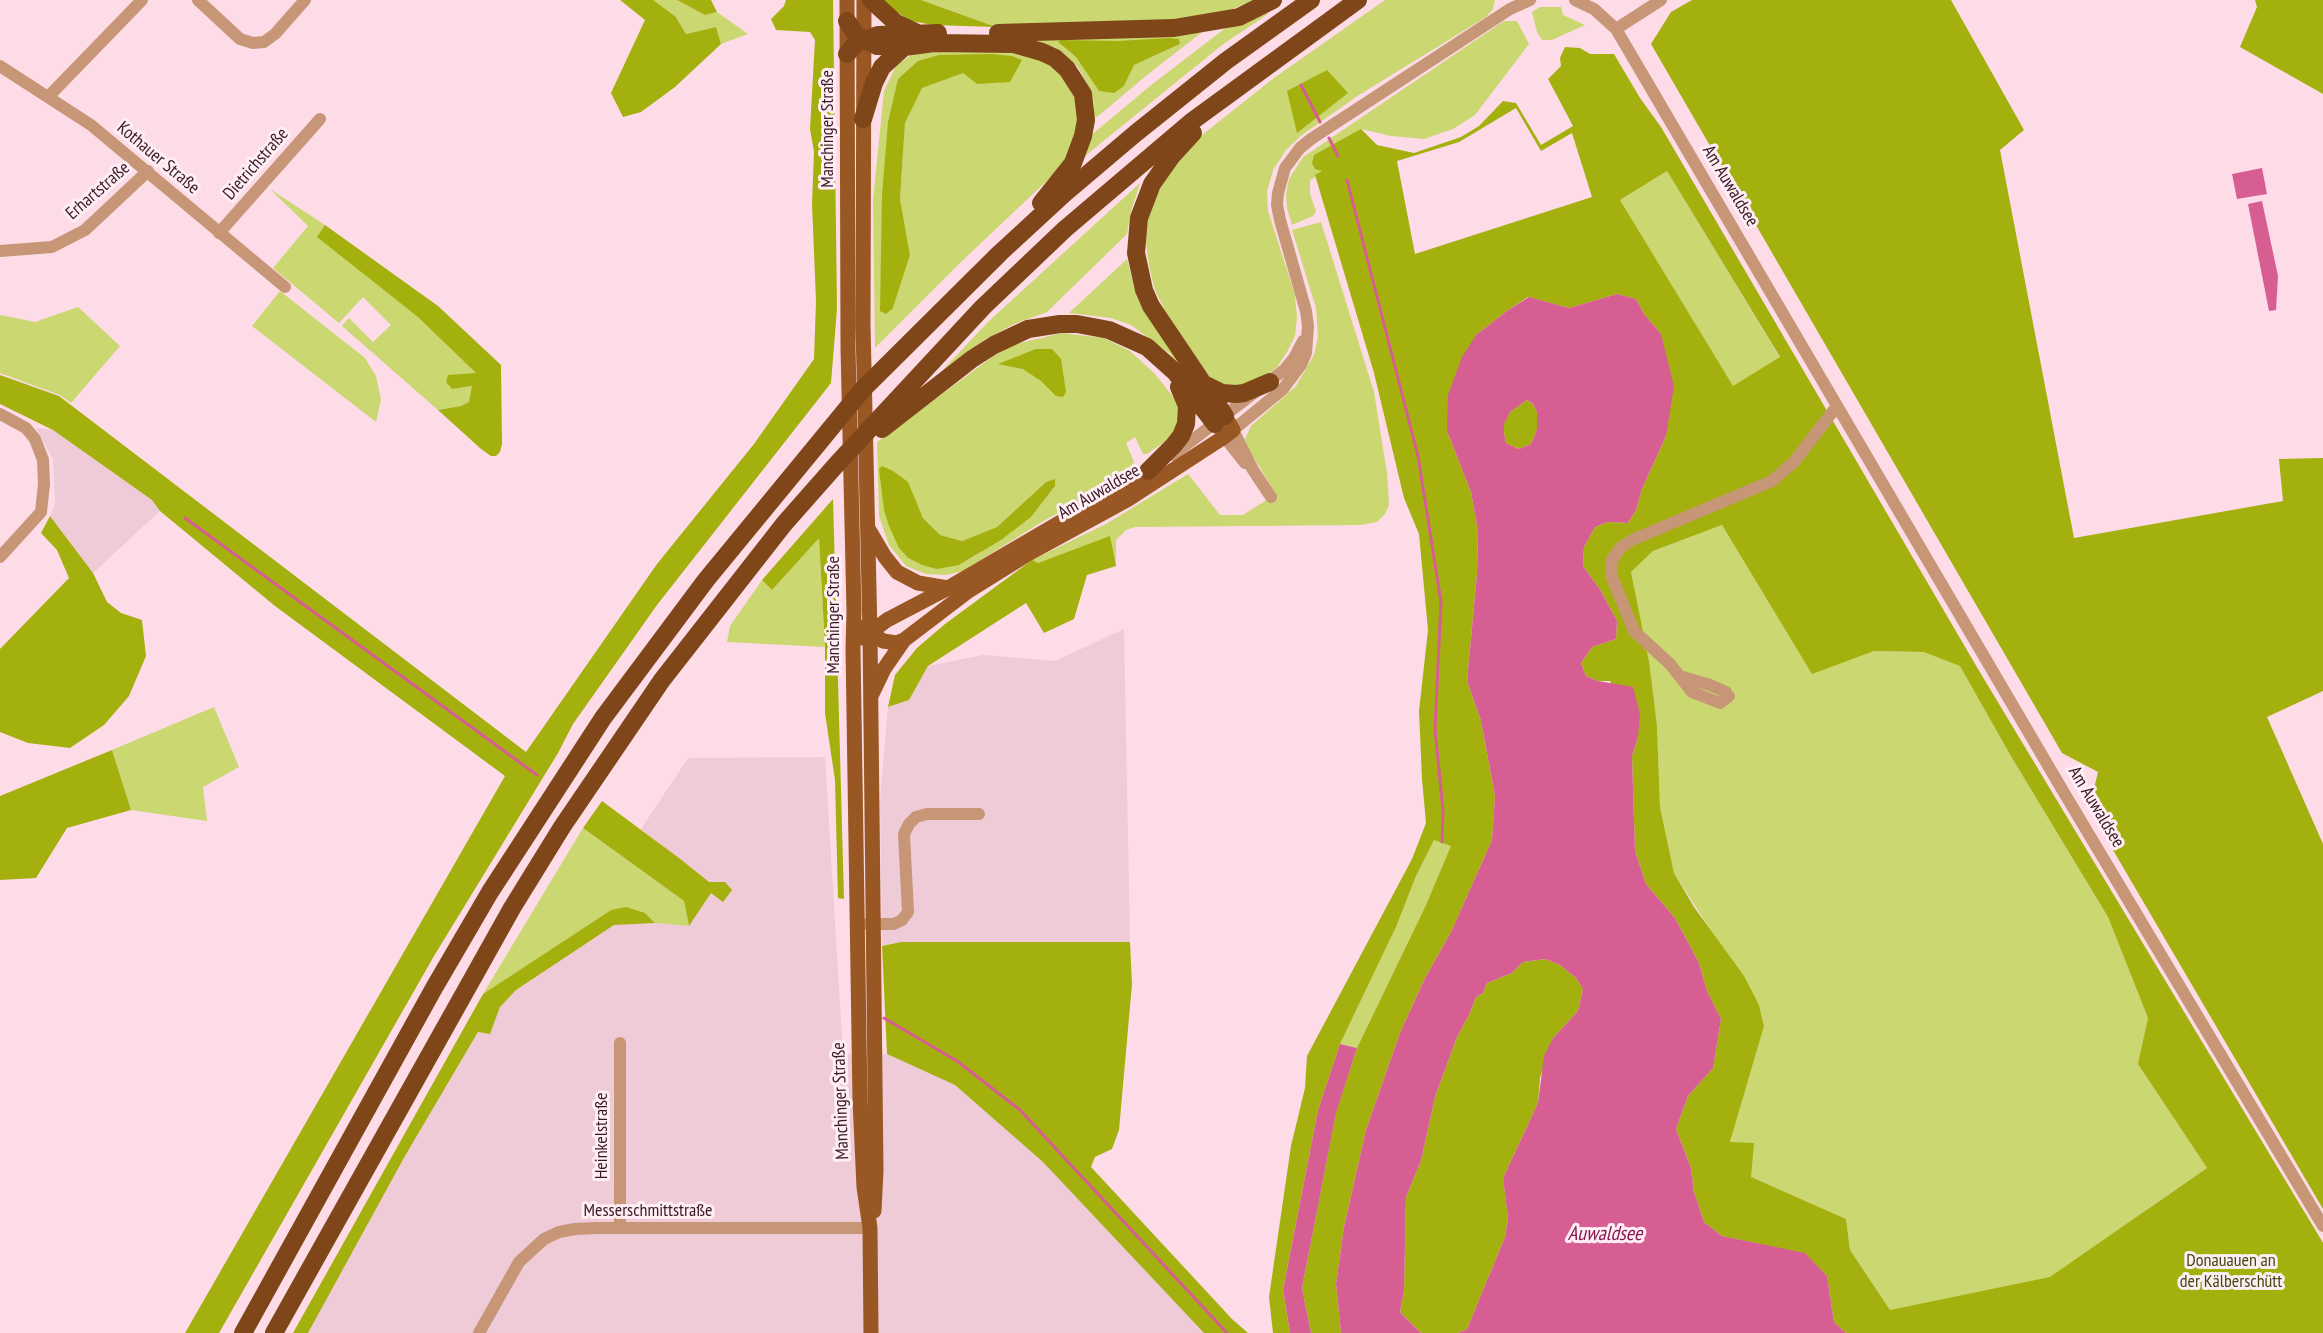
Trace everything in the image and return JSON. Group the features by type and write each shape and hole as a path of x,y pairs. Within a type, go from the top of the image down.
{"highway":[{"path":"871,0 896,22 916,33"},
{"path":"847,54 851,47 884,34 1029,33 1174,28 1239,17 1273,0"},
{"path":"243,1333 434,988 490,892 603,718 706,580 863,389 1000,253 1064,194 1136,133 1226,61 1311,0"},
{"path":"274,1333 512,908 562,827 662,680 728,594 836,465 983,307 1065,229 1191,122 1358,0"},
{"path":"847,21 856,35 877,46 904,47 934,43 1014,44 1029,47 1055,58 1067,69 1083,94 1086,120 1081,147 1073,163 1000,253"},
{"path":"863,119 878,75 894,55 904,47"},
{"path":"1224,427 1204,384 1161,324 1144,290 1137,253 1139,218 1152,184 1171,157 1250,77"},
{"path":"836,465 972,359 994,345 1028,329 1060,324 1096,327 1134,340 1165,362 1224,427"},
{"path":"1148,471 1174,445 1186,424 1187,406 1165,362"},
{"path":"1204,384 1222,393 1236,394 1270,382"}],"main road":[{"name":"Manchinger Straße","path":"847,0 848,348 855,612 853,648 876,1171 875,1198 870,1228 871,1333"},
{"name":"Manchinger Straße","path":"864,0 863,325 870,633 864,924"},
{"name":"Am Auwaldsee","path":"870,699 889,660 904,640 966,592 1028,554 1127,500 1224,427"},
{"name":"Am Auwaldsee","path":"853,648 887,620 948,588 1148,471"},
{"path":"868,528 897,572 918,584 948,588"},
{"path":"855,612 862,625 876,638 888,643 904,640"}],"street":[{"path":"48,97 142,0"},
{"path":"198,0 240,39 253,43 264,42 275,34 305,0"},
{"name":"Am Auwaldsee","path":"1148,471 1272,399 1293,377 1306,353 1308,326 1304,304 1277,205 1280,180 1292,158 1311,139 1510,9 1530,0"},
{"name":"Am Auwaldsee","path":"1575,0 1594,9 1616,29 2063,791 2323,1226"},
{"path":"1616,29 1661,0"},
{"name":"Kothauer Straße","path":"0,66 91,125 285,287"},
{"name":"Dietrichstraße","path":"219,232 320,118"},
{"name":"Erhartstraße","path":"0,252 52,247 85,230 148,171"},
{"name":"Am Auwaldsee","path":"1224,427 1294,358 1302,345 1308,326"},
{"path":"1728,694 1720,703 1692,692 1683,677 1634,631 1611,575 1612,561 1622,547 1634,539 1772,481 1794,462 1837,406"},
{"path":"0,414 26,428 35,439 43,460 44,484 41,512 0,557"},
{"path":"1224,427 1271,497"},
{"path":"864,924 894,924 902,920 908,912 904,834 916,817 927,814 979,814"},
{"name":"Heinkelstraße","path":"620,1043 621,1228"},
{"name":"Messerschmittstraße","path":"479,1333 519,1262 544,1239 559,1232 575,1229 621,1228 870,1228"}],"shaded area":[{"path":"36,428 53,430 152,500 160,511 93,573 50,516 55,503 53,459"},
{"path":"1124,629 1130,942 901,942 882,946 880,799 888,707 909,700 928,666 983,655 1055,661"},
{"path":"825,757 843,1054 887,1054 955,1085 1044,1162 1204,1333 308,1333 405,1156 478,1032 490,1033 500,1007 516,990 614,925 655,923 689,926 711,893 725,882 709,883 641,829 688,758"}],"green space":[{"path":"620,0 653,0 676,17 686,34 716,27 721,44 675,87 641,112 623,117 611,93 645,20"},
{"path":"652,0 677,0 705,15 717,12 748,34 721,44 716,27 686,34 677,18"},
{"path":"677,0 711,0 717,12 705,15"},
{"path":"786,0 833,0 837,309 831,383 657,605 573,724 558,753 434,956 219,1333 185,1333 505,776 275,606 160,511 152,500 53,430 0,404 0,375 59,396 526,752 657,564 754,444 814,359 816,301 812,204 814,152 810,129 815,40 810,32 776,30 771,19 784,6"},
{"path":"884,0 921,0 996,27 933,25 911,21 889,7"},
{"path":"921,0 1255,0 1217,15 1143,25 996,27"},
{"path":"1385,0 1495,0 1493,9 1486,17 1359,95 1302,135 1286,150 1273,170 1267,192 1268,211 1295,295 1297,317 1295,336 1277,367 1256,383 1242,388 1225,386 1211,378 1198,362 1166,313 1155,290 1146,242 1148,218 1154,199 1179,157 1202,135 1274,78"},
{"path":"1692,0 1951,0 2024,130 2000,150 2074,538 2283,501 2279,459 2323,458 2323,691 2267,717 2323,844 2323,1209 2089,809 2098,772 2062,753 1651,44 1671,12"},
{"path":"2255,0 2323,0 2323,94 2240,47 2257,7"},
{"path":"1540,7 1561,7 1563,15 1585,25 1552,40 1542,40 1537,32 1532,12"},
{"path":"1266,11 1268,14 1222,45 1085,156 1090,136 1150,86 1232,23"},
{"path":"1504,21 1517,21 1529,44 1475,115 1453,129 1424,139 1391,136 1361,129 1320,170 1323,172 1310,180 1310,194 1316,211 1313,216 1292,225 1286,194 1289,179 1303,157"},
{"path":"1199,31 1201,33 1097,117 1093,117 1094,103 1090,89 1078,67 1055,48 1035,40","holes":["1169,38 1180,44 1134,65 1124,86 1099,91 1076,57 1062,46"]},
{"path":"1179,39 1180,44 1134,65 1124,86 1114,93 1099,91 1076,57 1058,42 1061,40 1117,41"},
{"name":"Donauauen an der Kälberschütt","path":"1565,47 1580,48 1590,54 1614,54 1640,98 1661,127 1978,669 2323,1243 2323,1333 1846,1333 1834,1322 1827,1276 1805,1254 1722,1236 1704,1222 1694,1192 1691,1168 1676,1129 1688,1096 1713,1068 1721,1019 1707,991 1699,963 1675,918 1646,884 1635,851 1632,756 1638,737 1610,681 1598,681 1586,676 1581,663 1592,647 1616,639 1617,621 1601,591 1583,566 1584,547 1595,527 1608,522 1628,523 1636,510 1642,489 1666,436 1661,334 1644,314 1636,299 1617,294 1569,308 1528,297 1476,335 1447,431 1471,492 1478,531 1477,574 1467,681 1481,721 1495,796 1492,840 1451,932 1424,980 1400,1033 1366,1130 1344,1227 1336,1284 1341,1333 1311,1333 1302,1288 1336,1112 1357,1048 1426,905 1451,846 1434,840 1416,876 1396,927 1340,1044 1318,1110 1283,1290 1290,1333 1273,1333 1269,1297 1291,1146 1305,1088 1307,1056 1412,859 1426,823 1419,711 1428,630 1419,534 1404,498 1374,373 1315,175 1322,171 1315,169 1312,163 1314,155 1361,129 1377,145 1414,153 1461,137 1479,126 1503,101 1516,103 1541,145 1573,126 1548,79 1561,66 1560,58","holes":["1516,108 1541,151 1572,133 1592,197 1415,254 1397,161 1459,142","1667,171 1780,357 1733,386 1620,200","1722,525 1812,674 1874,651 1924,652 1960,666 2012,758 2108,917 2148,1018 2138,1064 2207,1168 2050,1277 1890,1310 1850,1250 1846,1219 1751,1177 1754,1143 1730,1142 1764,1026 1759,1005 1744,976 1694,907 1674,873 1660,807 1657,726 1649,662 1631,572 1653,551"]},
{"path":"984,48 1040,57 1061,71 1079,106 1079,128 1070,153 1053,175 875,348 873,200 884,91 896,66 911,55 937,49","holes":["1021,60 963,72 921,88 905,123 900,199 910,255 893,308 898,79"]},
{"path":"939,55 1012,56 1022,60 1010,82 977,84 963,73 922,88 905,123 900,199 910,255 893,308 886,314 880,311 882,195 888,122 898,79 918,61"},
{"path":"1327,70 1348,93 1297,133 1287,91"},
{"path":"1667,171 1780,358 1733,387 1620,200"},
{"path":"1140,183 1131,211 1127,234 1047,312 1014,324 986,339 940,373 988,322"},
{"path":"270,189 325,225 318,236 419,317 477,374 459,374 452,389 473,386 469,402 461,406 438,410 342,326 349,318 373,342 391,325 363,297 339,323 273,268 308,226"},
{"path":"1321,222 1374,392 1387,473 1389,505 1385,514 1377,522 1360,525 1135,527 1126,530 1116,540 1116,566 1109,537 1038,563 1032,560 1106,524 1188,474 1220,515 1243,515 1276,494 1249,450 1245,439 1251,426 1296,386 1314,355 1318,337 1316,308 1292,230"},
{"path":"325,225 438,306 501,365 502,444 496,456 491,456 481,449 438,410 461,406 469,402 472,386 452,389 446,382 448,375 476,373 418,317 317,237"},
{"path":"1127,259 1136,295 1145,313 1198,387 1196,388 1169,353 1131,325 1111,318 1069,313"},
{"path":"280,291 365,358 376,376 381,400 376,422 252,326"},
{"path":"78,307 120,346 71,403 60,395 0,373 0,315 35,322"},
{"path":"1062,333 1104,338 1130,351 1154,373 1175,399 1180,422 1170,438 1147,454 1143,454 1135,437 1126,443 1134,462 1132,467 963,571 946,575 926,574 906,566 889,545 879,516 877,442 995,355 1016,344","holes":["907,482 923,518 940,535 962,541 997,527 1046,482 1055,486 1031,517 959,565 922,565 908,558 899,548"]},
{"path":"1036,349 1052,349 1061,359 1066,392 1063,397 1056,396 1041,381 1023,369 998,364"},
{"path":"1527,400 1533,404 1537,412 1537,429 1531,444 1519,449 1506,443 1504,423 1510,412"},
{"path":"882,466 908,482 923,518 940,535 962,541 997,527 1046,482 1055,479 1055,486 1031,517 1001,540 959,565 937,569 908,558 899,548 884,510 879,469"},
{"path":"833,499 844,899 838,898 835,780 825,713 825,647 819,538 772,590 762,580"},
{"path":"50,516 93,573 107,602 121,613 142,620 146,656 129,696 104,725 70,748 28,743 0,732 0,649 69,578 57,550 41,533"},
{"name":"Donauauen an der Kälberschütt","path":"1722,525 1812,673 1874,651 1925,652 1960,665 2012,758 2108,917 2148,1018 2139,1065 2207,1168 2149,1208 2224,1207 2304,1211 2323,1243 2323,1333 1890,1310 1850,1250 1846,1219 1750,1177 1730,1142 1764,1025 1759,1005 1674,873 1660,807 1657,726 1631,572 1653,551"},
{"path":"1110,536 1116,566 1087,575 1074,619 1044,633 1026,603 928,666 909,700 888,707 895,675 917,648 945,624 1032,560 1038,563"},
{"path":"819,537 825,647 727,642 730,626 762,580 772,590"},
{"path":"214,707 239,767 203,787 207,821 131,810 112,750"},
{"path":"112,750 131,810 67,828 36,878 0,880 0,796"},
{"path":"602,801 709,882 725,882 732,890 723,902 711,893 689,926 684,901 583,828"},
{"path":"583,828 684,901 689,926 655,923 645,913 611,910 483,994"},
{"path":"1434,840 1452,845 1426,905 1357,1048 1340,1044 1396,927 1416,876"},
{"path":"626,907 645,913 655,923 614,925 516,990 500,1007 490,1034 478,1032 405,1156 308,1333 293,1333 483,994 611,910"},
{"path":"901,942 1130,942 1132,984 1119,1130 1112,1149 1095,1157 1091,1167 1232,1319 1248,1333 1204,1333 1043,1162 955,1085 887,1054 882,946"},
{"path":"1545,959 1560,965 1576,978 1583,989 1578,1011 1553,1038 1540,1078 1538,1103 1503,1178 1508,1218 1505,1237 1467,1329 1458,1333 1421,1333 1400,1312 1404,1290 1406,1197 1421,1161 1435,1097 1457,1037 1476,997 1483,993 1487,983 1512,973 1523,962"}],"water":[{"path":"2262,168 2267,194 2237,199 2232,174"},
{"path":"2262,201 2278,276 2276,310 2269,311 2248,204"},
{"name":"Auwaldsee","path":"1617,294 1636,299 1644,314 1661,334 1674,386 1666,436 1642,489 1636,510 1628,523 1608,522 1595,527 1584,547 1583,566 1601,591 1617,621 1616,639 1592,647 1581,663 1586,676 1598,681 1633,687 1640,714 1638,737 1632,756 1635,851 1646,884 1675,918 1699,963 1707,991 1721,1019 1713,1068 1688,1096 1676,1129 1691,1168 1694,1192 1704,1222 1722,1236 1805,1253 1827,1276 1834,1322 1846,1333 1458,1333 1467,1329 1505,1237 1508,1218 1503,1178 1538,1103 1544,1056 1553,1038 1578,1011 1583,989 1576,978 1560,965 1545,959 1523,962 1512,973 1487,983 1483,993 1476,997 1457,1037 1435,1097 1421,1161 1406,1197 1404,1290 1400,1312 1421,1333 1341,1333 1336,1284 1344,1227 1366,1130 1400,1033 1424,980 1451,932 1492,840 1495,796 1481,721 1467,681 1477,574 1478,531 1471,492 1447,431 1448,395 1462,357 1476,335 1508,310 1529,297 1569,308","holes":["1527,400 1533,404 1537,412 1537,429 1531,444 1519,449 1506,443 1504,424 1510,412"]},
{"path":"1340,1044 1357,1048 1336,1113 1302,1288 1311,1333 1290,1333 1283,1290 1318,1110"}],"waterway":[{"path":"1301,85 1320,122"},
{"path":"1329,138 1338,156"},
{"path":"1347,180 1418,456 1441,602 1435,729 1443,811 1442,842"},
{"path":"185,518 537,775"},
{"path":"884,1018 957,1061 1020,1110 1227,1333"}]}
